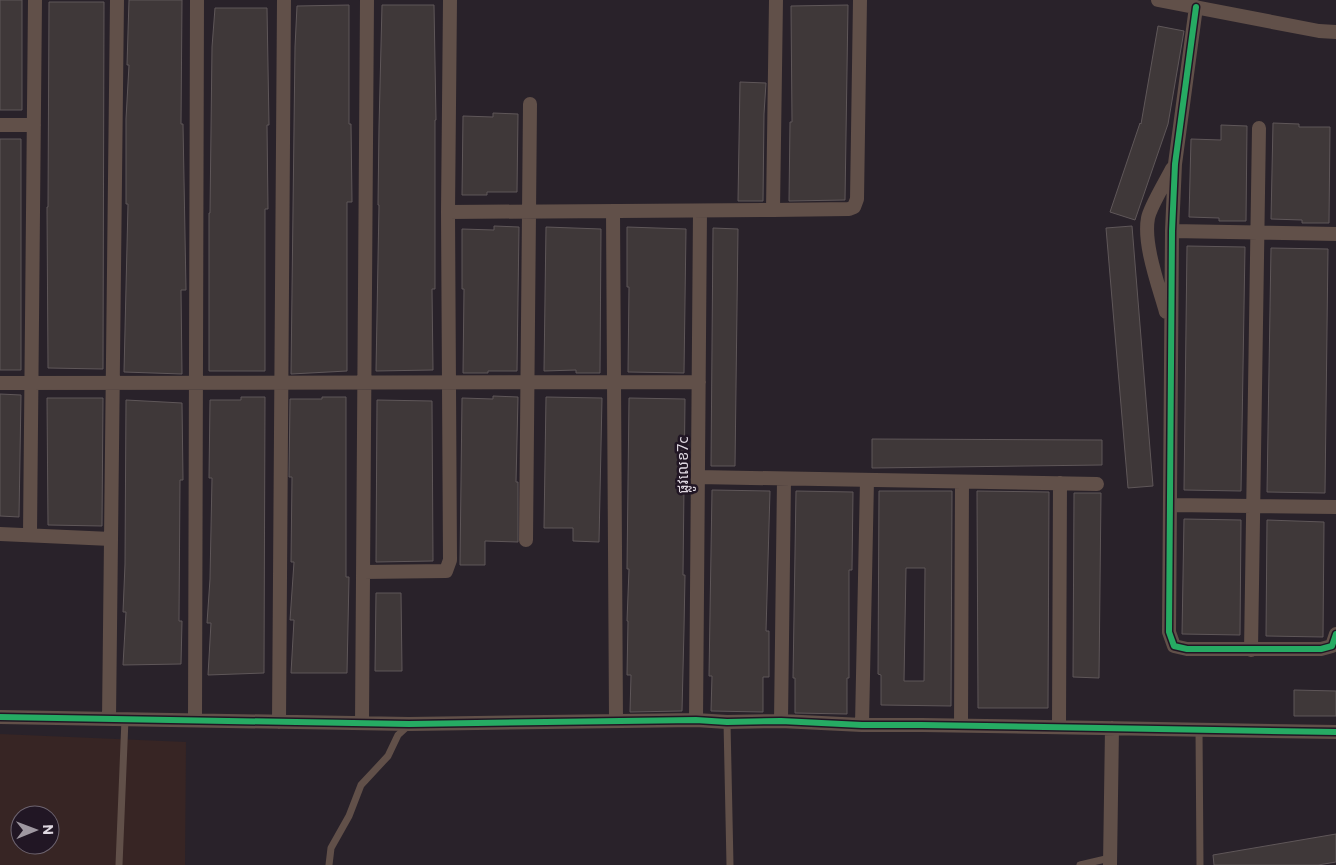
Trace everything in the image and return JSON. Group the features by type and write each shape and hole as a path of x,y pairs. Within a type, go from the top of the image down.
{"street":[{"path":"30,534 35,0"},
{"path":"109,719 117,0"},
{"path":"195,720 197,0"},
{"path":"279,722 284,0"},
{"path":"362,723 367,0"},
{"path":"363,572 446,571 450,560 448,212 450,0"},
{"path":"772,210 776,0"},
{"path":"448,212 700,211 849,209 854,207 857,199 860,0"},
{"path":"1158,0 1319,31 1336,32"},
{"path":"1196,7 1175,164 1172,230 1169,632 1174,646 1187,650 1321,649 1332,646 1336,634"},
{"path":"526,540 530,104"},
{"path":"0,125 34,125"},
{"path":"1251,650 1259,128"},
{"path":"1171,328 1153,267 1148,236 1148,217 1175,164"},
{"path":"613,211 616,720"},
{"name":"ផ្លូវលេខ7c","path":"696,720 700,211"},
{"path":"1172,230 1336,234"},
{"path":"0,383 698,382"},
{"path":"698,477 1098,484"},
{"path":"781,721 784,479"},
{"path":"862,725 867,480"},
{"path":"960,725 962,482"},
{"path":"1059,727 1060,483"},
{"path":"1171,505 1336,507"},
{"path":"0,534 111,539"},
{"path":"0,717 409,724 696,720 727,722 781,721 862,725 1336,732"},
{"path":"1110,862 1112,728"}],"lane":[{"path":"119,865 125,720"},
{"path":"727,722 730,865"},
{"path":"329,865 331,848 349,816 361,785 388,756 398,735 409,724"},
{"path":"1199,729 1200,865"},
{"path":"1080,865 1110,862"}],"shaded area":[{"path":"0,734 186,742 185,865 0,865"}],"building":[{"path":"0,0 22,0 22,110 0,110"},
{"path":"129,0 182,0 181,124 183,124 186,290 181,290 182,374 124,372 128,204 126,204 126,119 129,65 127,65"},
{"path":"49,2 104,2 103,369 48,368"},
{"path":"349,5 349,124 351,124 352,202 347,202 347,371 291,374 297,6"},
{"path":"382,5 434,5 436,120 435,289 432,289 433,370 376,371"},
{"path":"848,5 845,200 789,201 790,122 792,122 791,6"},
{"path":"215,8 267,8 269,125 267,125 268,209 265,209 265,371 209,371 209,213 212,47"},
{"path":"1158,26 1184,31 1168,124 1135,220 1110,212 1141,124"},
{"path":"740,82 766,83 763,201 738,201"},
{"path":"493,113 518,114 517,192 487,192 487,195 462,195 463,116 493,117"},
{"path":"1273,123 1299,124 1299,127 1330,127 1329,223 1302,223 1302,220 1271,219"},
{"path":"1221,125 1247,126 1246,221 1219,221 1219,218 1189,217 1191,139 1221,140"},
{"path":"0,139 21,139 21,370 0,370"},
{"path":"494,226 519,227 517,371 463,373 464,289 462,289 462,229 494,230"},
{"path":"1132,226 1153,486 1128,488 1106,228"},
{"path":"546,227 601,229 600,373 576,373 576,370 544,371"},
{"path":"627,227 686,229 684,373 628,372 629,287 627,287"},
{"path":"713,228 738,229 735,466 711,466"},
{"path":"1187,246 1245,247 1241,491 1184,490"},
{"path":"1271,248 1328,249 1325,493 1267,492"},
{"path":"0,394 21,395 19,517 0,516"},
{"path":"493,396 518,397 516,482 518,482 518,542 485,541 485,565 460,565 462,398 493,399"},
{"path":"241,397 265,397 264,673 208,675 211,623 207,623 212,478 209,478 210,400 241,400"},
{"path":"322,397 346,397 346,577 349,577 347,673 291,673 294,620 290,620 294,562 291,562 292,477 289,477 290,399 322,399"},
{"path":"546,397 602,398 599,542 573,541 573,528 544,528"},
{"path":"47,398 103,398 102,526 48,525"},
{"path":"629,398 685,399 683,575 685,575 682,711 630,712 631,675 627,675"},
{"path":"126,400 182,403 183,480 180,480 179,621 182,621 181,664 123,665 126,612 123,612"},
{"path":"377,400 432,401 433,561 376,562"},
{"path":"872,439 1102,440 1102,465 872,468"},
{"path":"712,490 770,491 766,631 769,631 769,677 763,677 763,712 711,711 712,676 709,676"},
{"path":"796,491 853,492 852,570 849,570 847,714 795,713 795,678 793,678"},
{"path":"879,491 952,491 951,706 881,705 881,675 878,674","holes":["906,568 925,568 924,681 904,681"]},
{"path":"977,491 1049,492 1048,708 978,708"},
{"path":"1074,493 1101,493 1099,678 1073,677"},
{"path":"1184,519 1241,520 1240,635 1182,634"},
{"path":"1267,520 1324,522 1323,637 1266,636"},
{"path":"376,593 401,593 402,671 375,671"},
{"path":"1294,690 1336,691 1336,716 1294,716"},
{"path":"1336,834 1336,862 1318,865 1214,865 1213,855"}],"cycle path":[{"path":"1196,7 1175,164 1172,231 1169,632 1174,646 1187,649 1321,649 1332,646 1336,634"},
{"path":"0,717 409,724 696,720 727,722 781,721 862,725 1336,732"}]}
